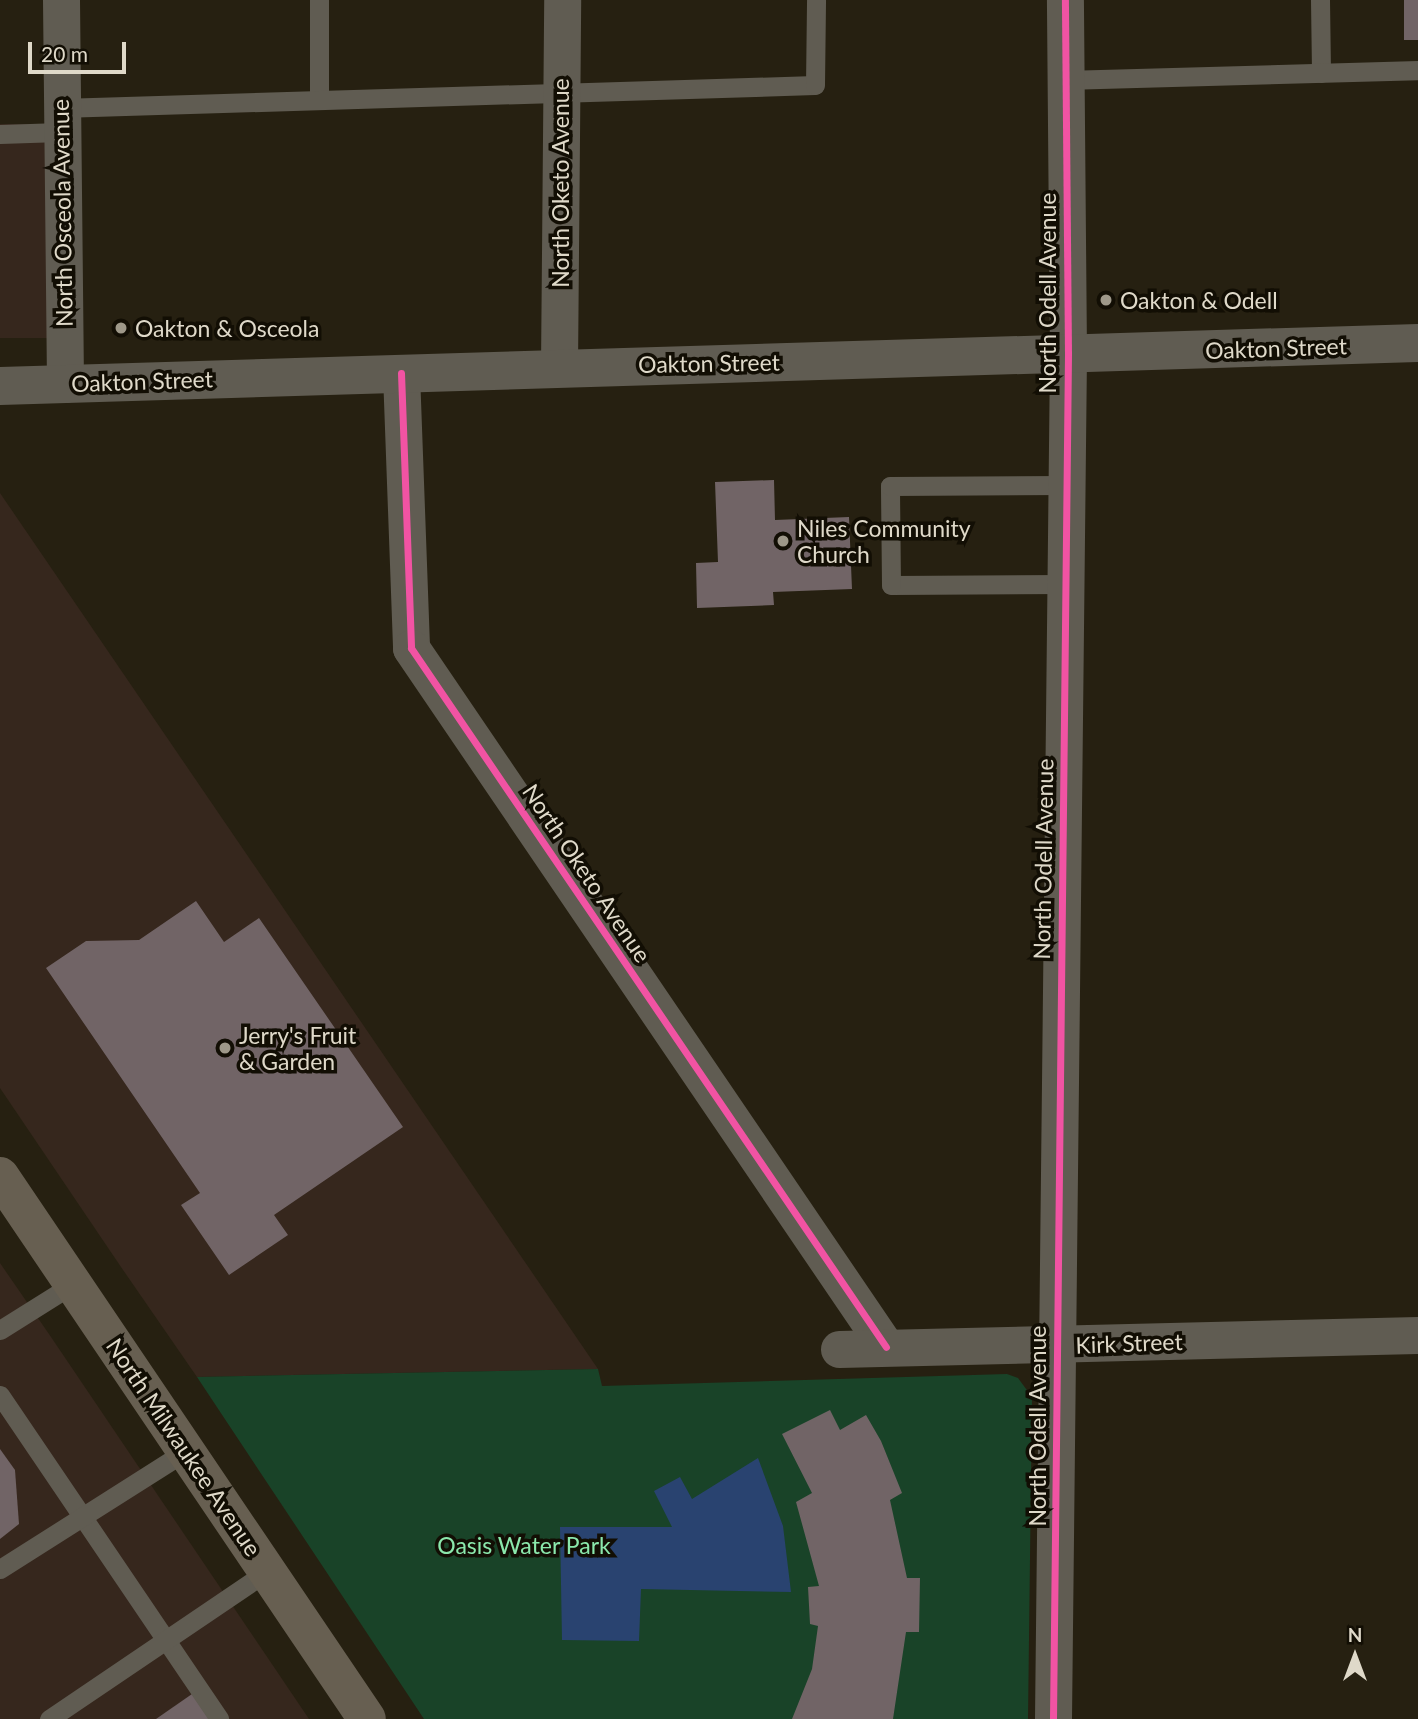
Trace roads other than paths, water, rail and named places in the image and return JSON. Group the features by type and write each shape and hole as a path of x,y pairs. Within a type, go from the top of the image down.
{"main road":[{"name":"Oakton Street","path":"0,386 1418,343"},
{"name":"North Milwaukee Avenue","path":"0,1176 367,1719"}],"street":[{"name":"North Osceola Avenue","path":"61,0 60,120 65,384"},
{"name":"North Oketo Avenue","path":"559,367 562,0"},
{"name":"North Odell Avenue","path":"1053,1719 1068,354 1065,0"},
{"name":"North Oketo Avenue","path":"401,373 411,648 886,1347"},
{"name":"Kirk Street","path":"839,1349 1418,1335"}],"lane":[{"path":"319,0 319,99"},
{"path":"0,134 60,120 319,99 815,85 816,0"},
{"path":"1320,0 1321,73"},
{"path":"1064,80 1418,70"},
{"path":"1065,584 891,585 890,486 1066,485"},
{"path":"0,1330 73,1284"},
{"path":"0,1395 219,1719"},
{"path":"0,1569 186,1451"},
{"path":"49,1719 268,1571"}],"water":[{"path":"758,1458 783,1526 791,1592 641,1589 639,1641 562,1640 560,1527 672,1527 654,1491 680,1477 692,1499"}],"place":[{"name":"Oakton & Odell","path":"1106,300"},
{"name":"Oakton & Osceola","path":"121,328"},
{"name":"Niles Community Church","path":"783,541"},
{"name":"Jerry's Fruit & Garden","path":"225,1048"}],"park label":[{"name":"Oasis Water Park","path":"524,1545"}]}
